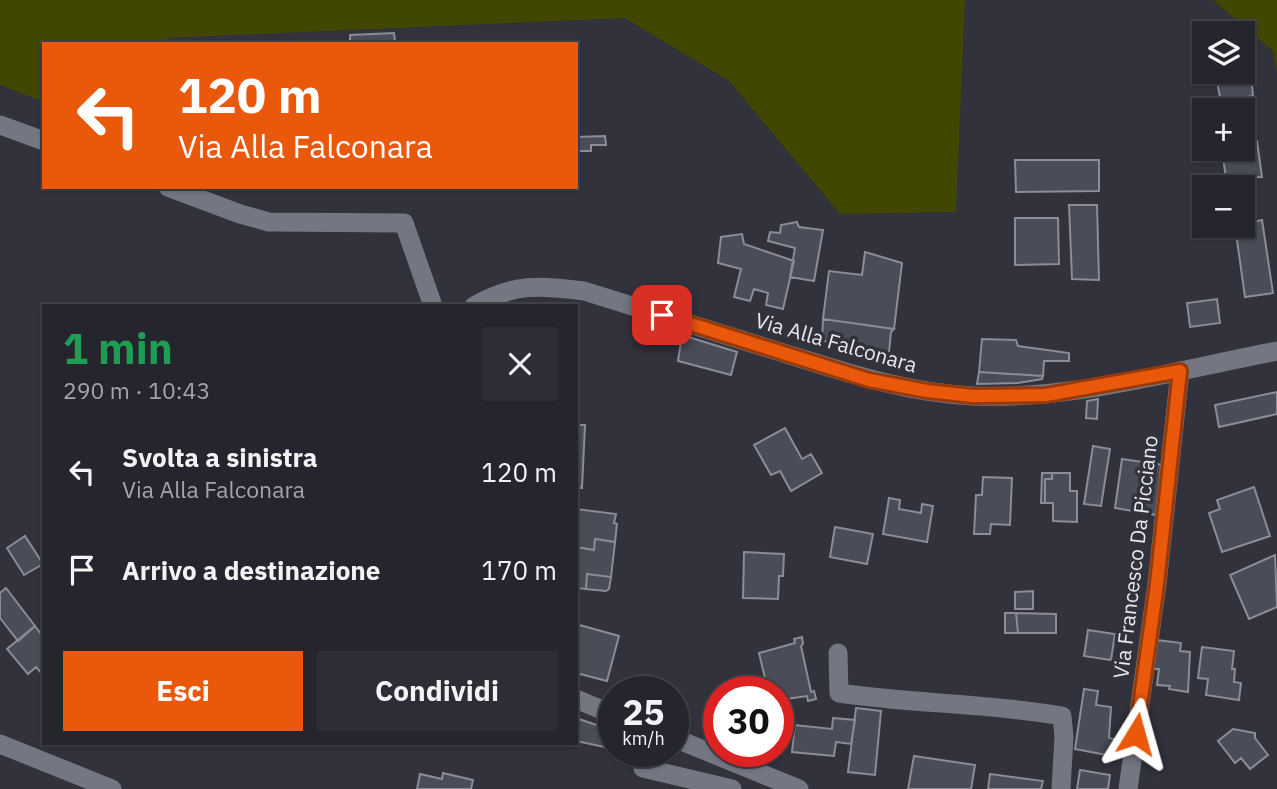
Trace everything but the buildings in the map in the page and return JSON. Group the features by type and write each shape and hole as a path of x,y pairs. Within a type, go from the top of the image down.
{"street":[{"path":"0,125 42,140"},
{"path":"173,189 269,222 404,223 432,304"},
{"name":"Via Alla Falconara","path":"478,304 495,294 540,285 584,290 869,380 973,396 1046,395 1277,351"},
{"name":"Via Francesco Da Picciano","path":"1128,789 1157,584 1180,371"},
{"path":"838,653 839,693 893,701 974,706 1062,716 1064,737 1061,789"},
{"path":"578,700 598,708"},
{"path":"0,744 112,789"},
{"path":"689,744 799,789"},
{"path":"643,768 732,789"}],"green space":[{"path":"0,0 965,0 956,212 840,214 729,81 625,18 167,38 167,42 42,42 42,101 0,85"},
{"path":"1213,0 1277,0 1277,74 1273,51 1255,36 1255,21 1238,21"}],"route":[{"path":"662,315 869,380 973,396 1046,395 1180,371 1157,584 1136,734"}]}
